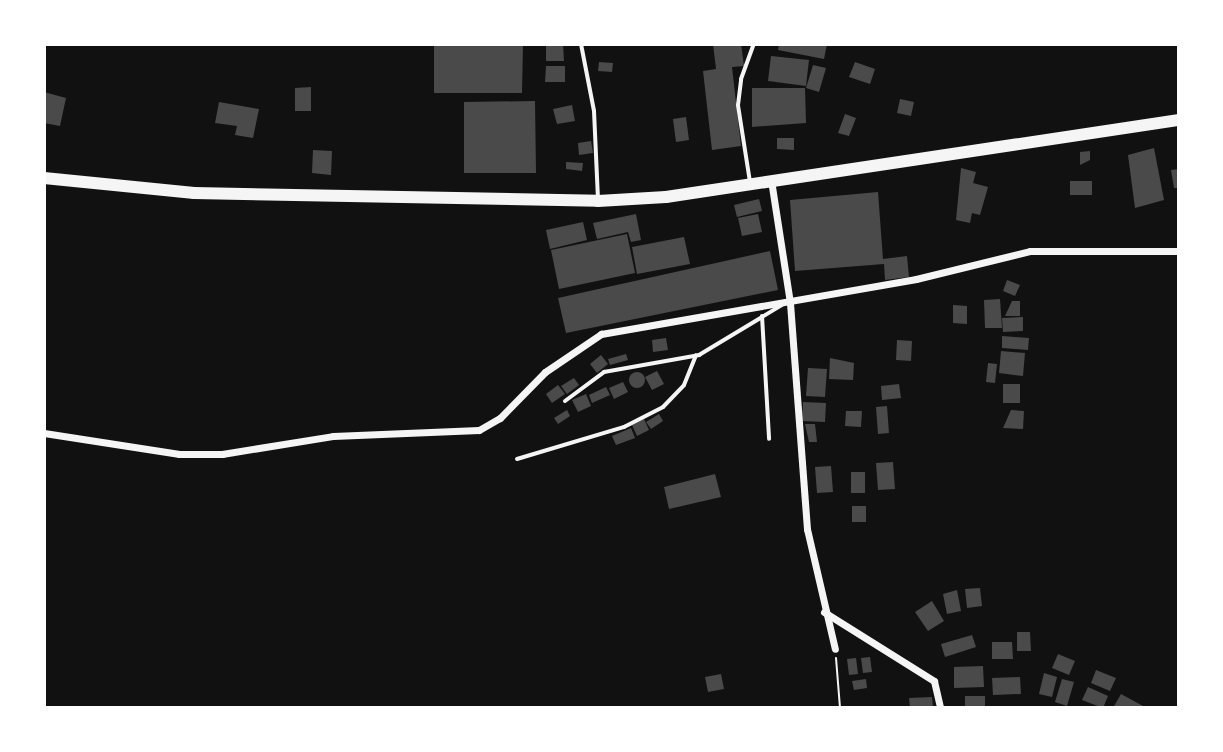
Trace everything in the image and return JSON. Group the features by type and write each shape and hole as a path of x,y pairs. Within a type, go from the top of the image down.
{"main road":[{"path":"44,178 235,195 598,201 750,184 1179,120"}],"street":[{"path":"771,180 787,303 807,529 835,649"},
{"path":"44,433 179,454 222,454 333,436 479,430 500,418 545,372 601,334 787,303 1030,251 1179,251"},
{"path":"824,612 934,681 940,708"}],"lane":[{"path":"581,44 594,111 598,201"},
{"path":"750,184 738,105 754,44"},
{"path":"565,401 604,372 696,355 787,303"},
{"path":"762,316 769,439"},
{"path":"517,459 624,427 663,407 684,385 696,355"}],"path":[{"path":"835,649 840,708"}],"building":[{"path":"434,44 523,44 522,93 434,93"},
{"path":"563,44 564,61 546,61 546,45"},
{"path":"713,44 741,44 744,66 732,67 741,146 712,150 703,71 716,69"},
{"path":"779,44 827,44 824,59 778,50"},
{"path":"771,56 809,60 806,86 768,81"},
{"path":"599,62 613,63 612,72 598,71"},
{"path":"855,62 875,69 870,84 849,77"},
{"path":"813,65 826,68 819,92 806,88"},
{"path":"546,66 565,66 565,82 545,82"},
{"path":"311,87 311,111 295,111 295,88"},
{"path":"752,88 805,88 806,123 752,127"},
{"path":"44,92 66,98 60,126 44,123"},
{"path":"900,99 914,102 911,116 897,113"},
{"path":"535,101 536,173 464,173 464,102"},
{"path":"219,102 259,109 253,138 235,135 237,126 215,123"},
{"path":"572,105 575,121 557,124 553,109"},
{"path":"845,114 856,118 849,136 838,133"},
{"path":"686,117 689,140 676,142 673,119"},
{"path":"777,138 794,138 794,150 777,149"},
{"path":"591,141 593,153 579,155 578,143"},
{"path":"1154,148 1164,200 1135,208 1128,155"},
{"path":"313,150 332,151 331,175 312,173"},
{"path":"1090,151 1090,160 1080,165 1080,152"},
{"path":"566,162 583,163 582,171 566,169"},
{"path":"961,168 976,172 973,183 988,187 980,215 972,213 970,223 956,220"},
{"path":"1179,169 1179,188 1174,188 1171,170"},
{"path":"1070,181 1092,181 1092,195 1070,195"},
{"path":"878,192 883,259 907,256 909,277 885,280 884,264 795,271 790,200"},
{"path":"759,199 762,211 737,217 734,205"},
{"path":"636,214 641,240 631,242 628,232 597,239 593,223"},
{"path":"758,214 762,232 742,236 738,218"},
{"path":"583,222 587,240 550,249 546,230"},
{"path":"627,234 635,273 559,289 551,250"},
{"path":"684,237 690,264 637,274 632,247"},
{"path":"770,251 778,290 566,333 558,298"},
{"path":"1007,280 1020,285 1015,296 1003,291"},
{"path":"1000,299 1002,328 985,328 984,300"},
{"path":"1012,301 1020,301 1020,316 1005,316"},
{"path":"953,305 967,306 967,324 953,323"},
{"path":"1023,317 1023,331 1003,332 1002,318"},
{"path":"1002,336 1029,338 1028,350 1002,348"},
{"path":"666,338 668,350 653,352 652,340"},
{"path":"897,340 912,341 911,361 896,360"},
{"path":"1001,351 1025,353 1023,376 999,373"},
{"path":"626,354 628,360 610,365 608,359"},
{"path":"601,355 608,364 597,373 590,364"},
{"path":"830,358 854,363 853,380 829,379"},
{"path":"988,363 997,364 995,383 986,382"},
{"path":"808,368 827,369 825,397 806,396"},
{"path":"657,371 664,384 652,390 645,377"},
{"path":"637,372 643,374 643,386 637,388 631,386 629,380 631,374"},
{"path":"574,378 579,385 567,394 561,386"},
{"path":"623,382 628,392 614,399 609,388"},
{"path":"899,384 901,398 882,400 881,386"},
{"path":"1003,384 1020,384 1020,403 1003,403"},
{"path":"558,385 565,394 552,403 546,394"},
{"path":"606,387 610,395 592,403 589,395"},
{"path":"586,394 591,406 578,412 572,400"},
{"path":"803,402 826,403 825,422 802,421"},
{"path":"887,406 889,433 878,434 876,407"},
{"path":"567,410 570,416 558,424 554,418"},
{"path":"1011,410 1024,411 1023,429 1003,428"},
{"path":"846,411 862,411 861,427 845,426"},
{"path":"659,414 663,421 651,429 646,422"},
{"path":"644,419 649,430 637,436 632,425"},
{"path":"805,424 815,424 817,442 809,442"},
{"path":"631,428 635,438 616,445 612,436"},
{"path":"893,462 895,489 878,490 876,463"},
{"path":"831,466 833,492 817,493 815,467"},
{"path":"851,472 865,472 865,493 851,493"},
{"path":"715,474 721,497 669,509 664,487"},
{"path":"852,506 866,506 866,522 852,522"},
{"path":"980,588 982,606 967,608 965,589"},
{"path":"957,590 961,611 947,614 943,594"},
{"path":"932,601 944,621 928,631 915,612"},
{"path":"1017,632 1030,632 1031,651 1017,651"},
{"path":"972,635 976,647 945,657 941,644"},
{"path":"992,642 1012,642 1013,659 992,659"},
{"path":"1058,654 1075,661 1069,675 1052,668"},
{"path":"870,657 872,672 863,673 861,658"},
{"path":"856,658 858,674 849,675 847,659"},
{"path":"983,666 984,687 954,688 954,667"},
{"path":"1096,670 1116,678 1110,691 1091,683"},
{"path":"1044,673 1057,677 1052,697 1039,694"},
{"path":"721,674 724,689 708,692 705,677"},
{"path":"1020,677 1021,694 993,695 992,678"},
{"path":"866,679 867,688 854,690 852,681"},
{"path":"1062,679 1074,682 1067,706 1055,702"},
{"path":"1088,687 1108,696 1103,708 1082,700"},
{"path":"1121,694 1143,706 1142,708 1113,708"},
{"path":"965,696 985,696 985,708 965,708"},
{"path":"932,697 933,708 910,708 909,698"}]}
